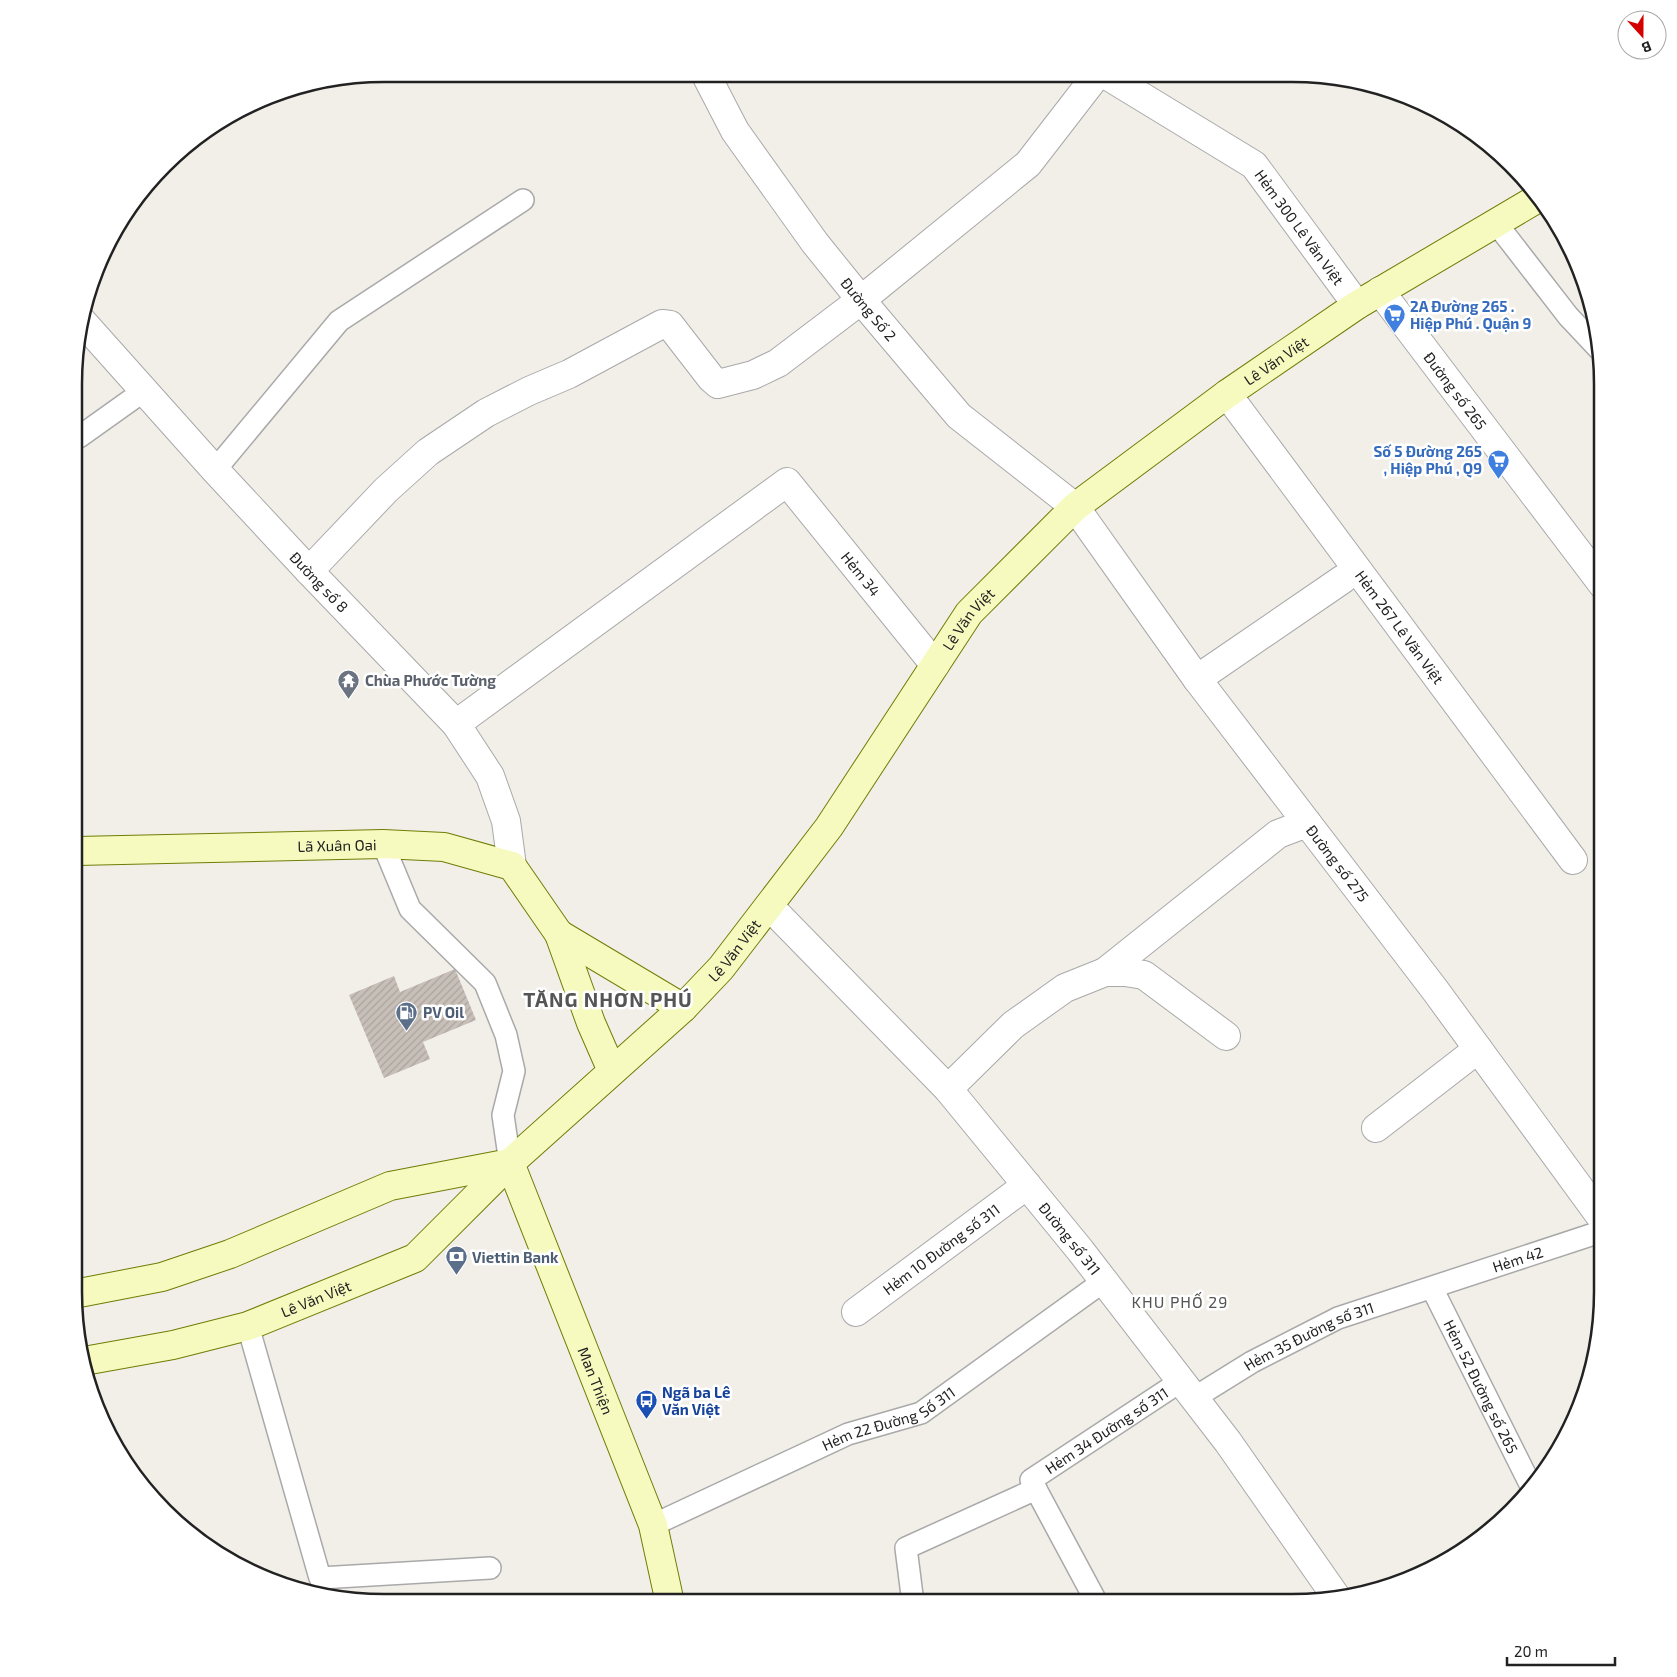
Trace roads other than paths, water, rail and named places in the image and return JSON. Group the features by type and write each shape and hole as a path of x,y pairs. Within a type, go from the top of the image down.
{"main road":[{"name":"Lê Văn Việt","path":"90,1360 173,1346 248,1326 415,1258 510,1163 683,1008 721,968 830,827 969,613 1075,507 1227,394 1357,305 1531,200"},
{"name":"Lã Xuân Oai","path":"82,851 383,844 444,847 512,866"},
{"path":"512,866 558,934 591,1023 612,1071"},
{"path":"558,934 683,1008"},
{"path":"82,1292 170,1274 230,1254 390,1186 510,1163"},
{"name":"Man Thiện","path":"510,1163 653,1525 668,1594"}],"street":[{"name":"Đường Số 2","path":"710,82 735,131 815,243 959,416 1075,507"},
{"path":"309,571 386,490 428,452 486,414 529,391 569,374 662,324 670,325 711,378 718,384 753,375 778,363 861,300 1028,164 1091,82"},
{"name":"Hẻm 300 Lê Văn Việt","path":"1118,82 1254,165 1357,305"},
{"name":"Đường số 265","path":"1380,292 1594,573"},
{"name":"Đường số 8","path":"88,327 215,470 456,724 490,776 506,821 512,866"},
{"name":"Hẻm 267 Lê Văn Việt","path":"1227,394 1573,860"},
{"name":"Hẻm 34","path":"456,724 787,482 934,665"},
{"name":"Đường số 275","path":"1075,507 1197,679 1435,990 1594,1208"},
{"path":"1197,679 1343,579"},
{"path":"948,1089 1013,1025 1065,988 1105,972 1278,834 1307,823"},
{"name":"Đường số 311","path":"769,906 948,1089 1027,1185 1104,1281 1228,1442 1332,1592"},
{"path":"1105,972 1125,972 1144,975 1226,1036"},
{"path":"1376,1128 1478,1048"},
{"name":"Hẻm 10 Đường số 311","path":"856,1312 1027,1185"}],"lane":[{"path":"215,470 339,321 523,200"},
{"path":"1496,223 1568,316 1591,341"},
{"path":"82,435 145,390"},
{"path":"383,844 410,909 485,983 506,1035 514,1071 503,1115 510,1163"},
{"name":"Hẻm 42","path":"1432,1288 1594,1234"},
{"name":"Hẻm 22 Đường Số 311","path":"653,1525 848,1434 921,1413 1104,1281"},
{"name":"Hẻm 35 Đường số 311","path":"1187,1389 1252,1362 1338,1318 1432,1288"},
{"name":"Hẻm 52 Đường số 265","path":"1432,1288 1528,1480"},
{"path":"248,1326 320,1578 490,1568"},
{"name":"Hẻm 34 Đường số 311","path":"912,1594 906,1548 1033,1485 1187,1389"},
{"path":"1033,1485 1092,1594"}],"place":[{"name":"2A Đường 265 . Hiệp Phú . Quận 9","path":"1394,334"},
{"name":"Số 5 Đường 265 , Hiệp Phú , Q9","path":"1498,479"},
{"name":"Chùa Phước Tường","path":"349,699"},
{"name":"PV Oil","path":"407,1031"},
{"name":"Viettin Bank","path":"456,1276"},
{"name":"Ngã ba Lê Văn Việt","path":"646,1420"}],"district":[{"name":"TĂNG NHƠN PHÚ","path":"608,999"},
{"name":"KHU PHỐ 29","path":"1180,1301"}]}
